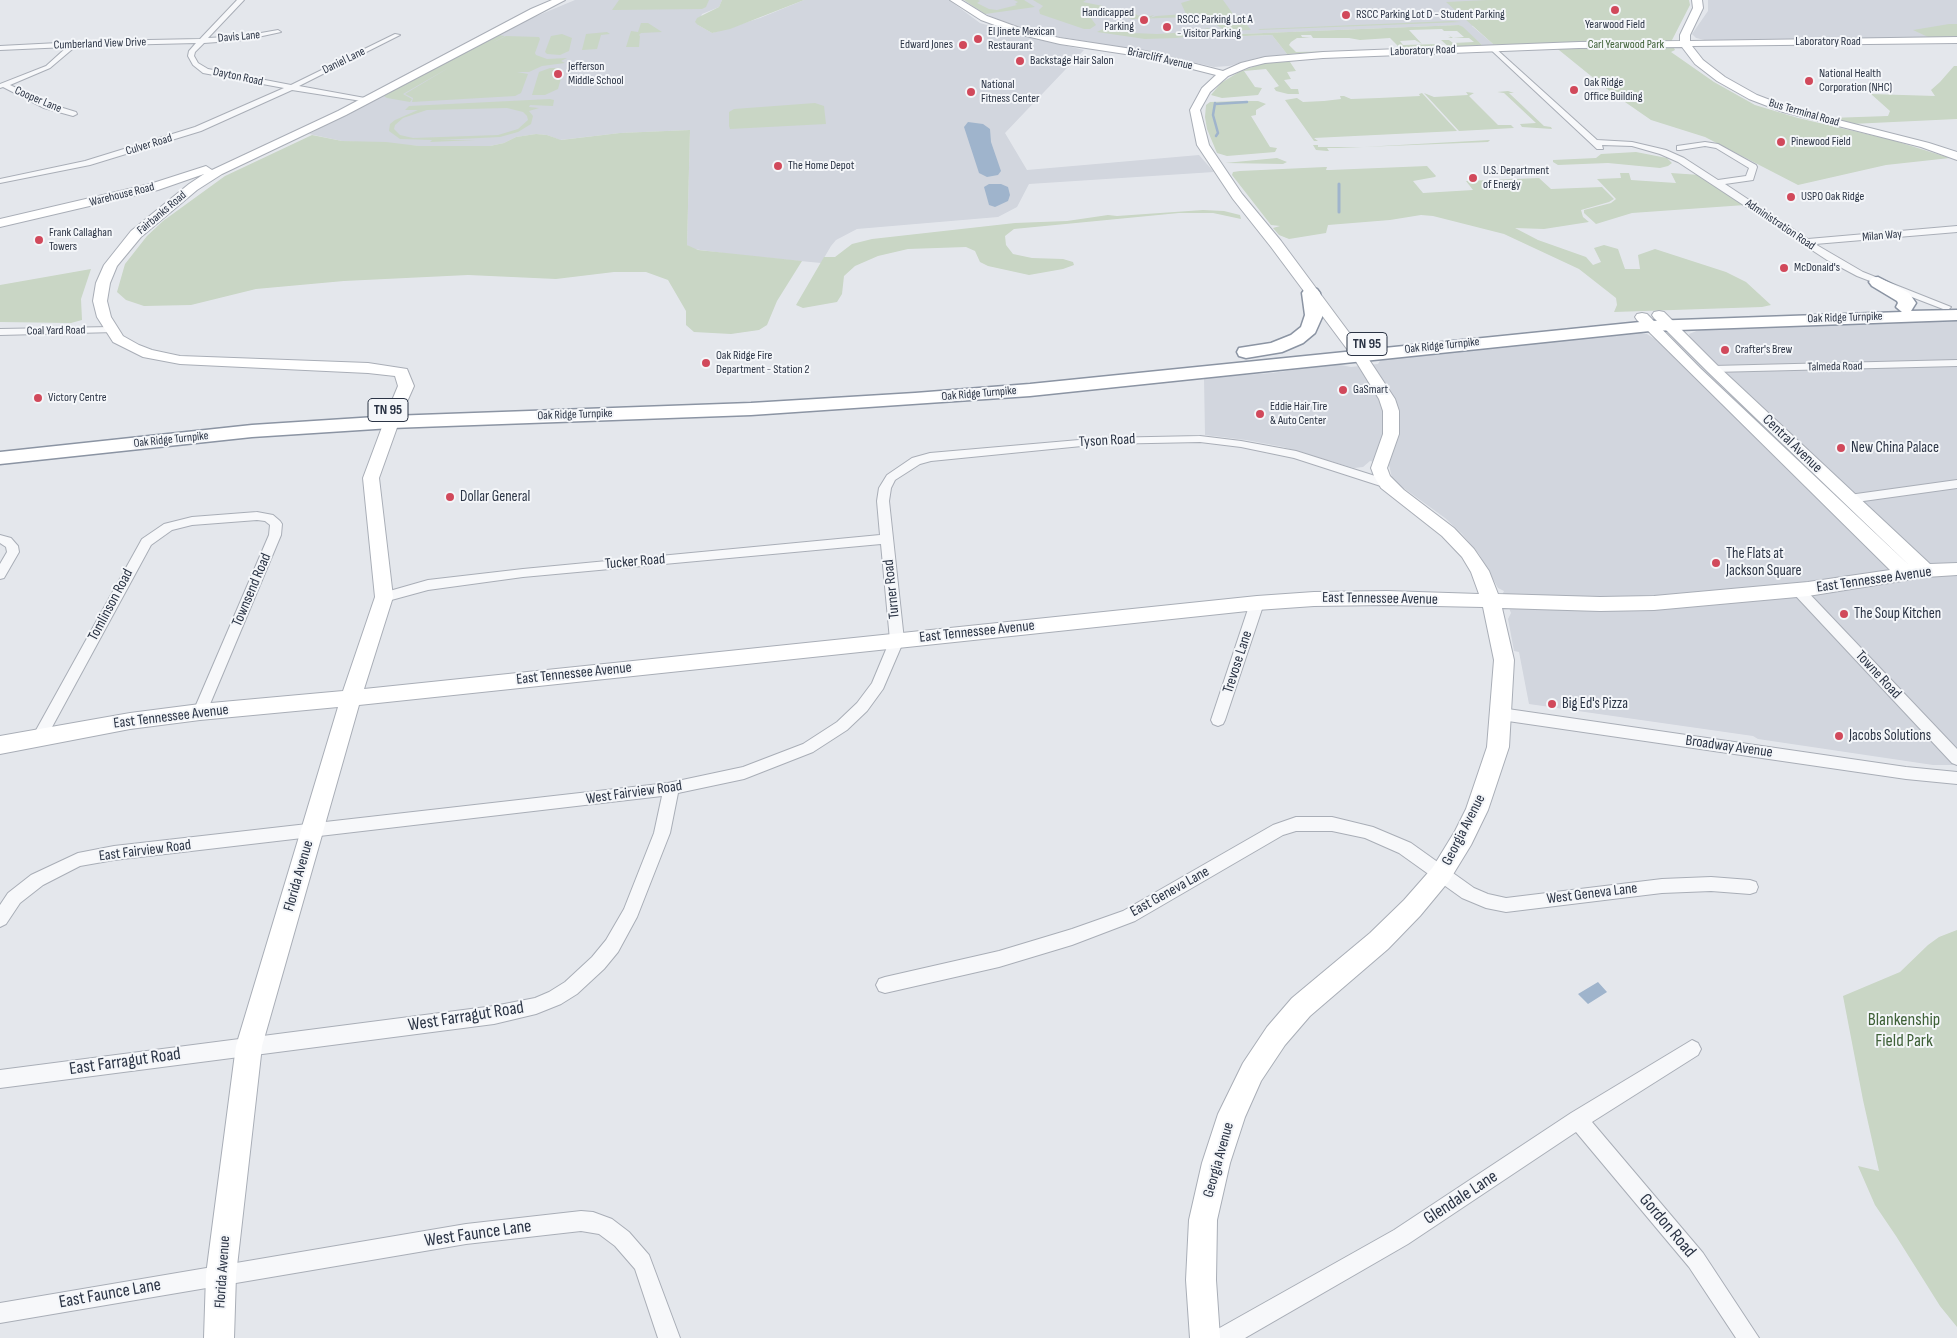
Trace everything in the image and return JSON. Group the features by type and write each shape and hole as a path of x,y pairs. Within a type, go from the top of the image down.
{"highway":[{"path":"1878,282 1903,297 1907,303 1905,307"},
{"path":"1202,365 1275,348 1296,339 1309,329 1314,315 1310,294"},
{"name":"Oak Ridge Turnpike","path":"0,446 258,419 394,416 777,401 906,400 1202,365 1655,321 1905,307 1954,310"},
{"name":"Oak Ridge Turnpike","path":"1655,321 1954,310"},
{"name":"Oak Ridge Turnpike","path":"0,458 394,416"}],"street":[{"path":"200,41 241,0"},
{"name":"Fairbanks Road","path":"394,416 406,386 402,372 368,368 180,360 148,354 134,348 118,339 104,317 100,301 102,283 111,264 143,227 193,187 243,160 366,100 534,11 560,0"},
{"name":"Briarcliff Avenue","path":"955,0 978,16 1025,33 1060,41 1154,56 1224,74"},
{"path":"1686,38 1698,8 1697,0"},
{"name":"Davis Lane","path":"200,41 244,38 278,32"},
{"name":"Daniel Lane","path":"291,88 397,35"},
{"name":"Laboratory Road","path":"1200,98 1224,74 1256,62 1290,56 1646,44 1686,38 1714,43 1957,40"},
{"name":"Bus Terminal Road","path":"1686,38 1693,56 1721,79 1770,104 1925,145 1957,156"},
{"name":"Cumberland View Drive","path":"0,48 200,41"},
{"name":"Dayton Road","path":"200,41 192,51 192,56 195,64 206,71 291,88 366,100"},
{"path":"2,85 48,67 74,44"},
{"path":"1646,44 1676,49 1693,56"},
{"path":"1492,48 1606,151 1644,151 1673,157"},
{"path":"1154,56 1204,74 1205,82 1198,90 1200,98 1195,110 1203,145 1224,178 1276,244 1310,294 1355,350 1387,399 1391,411 1391,434 1379,468 1387,484"},
{"name":"Cooper Lane","path":"2,85 47,106 73,114"},
{"name":"Culver Road","path":"0,181 88,163 174,138 230,117 291,88"},
{"path":"1594,142 1637,145 1657,150 1673,157"},
{"path":"1673,157 1674,154 1686,152 1680,148 1705,144 1718,146 1753,167 1750,178 1716,183"},
{"name":"Administration Road","path":"1673,157 1830,258 1878,282 1954,310"},
{"name":"Warehouse Road","path":"0,223 154,187 243,160"},
{"path":"154,187 182,184 193,187"},
{"name":"Milan Way","path":"1806,242 1957,229"},
{"name":"Central Avenue","path":"1655,321 1713,369 1926,572"},
{"name":"Central Avenue","path":"1655,321 1695,371 1906,575"},
{"name":"Coal Yard Road","path":"0,332 111,330"},
{"name":"Talmeda Road","path":"1713,369 1957,363"},
{"path":"1695,371 1713,369"},
{"path":"1742,416 1759,414"},
{"name":"Florida Avenue","path":"219,1338 221,1275 249,1046 351,698 384,597 371,478 394,416"},
{"name":"Tyson Road","path":"888,539 883,501 885,488 891,478 906,466 930,457 1102,440 1200,439 1241,444 1296,455 1387,484"},
{"name":"Georgia Avenue","path":"1205,1338 1201,1280 1203,1220 1218,1154 1232,1114 1252,1072 1276,1036 1302,1007 1379,941 1412,908 1441,874 1463,838 1477,810 1498,747 1504,660 1491,602 1480,571 1468,553 1448,532 1387,484"},
{"path":"1829,501 1957,484"},
{"name":"Townsend Road","path":"200,712 275,535 276,524 269,518 257,516 217,519"},
{"name":"Tomlinson Road","path":"40,736 146,542 168,527 192,521 217,519"},
{"path":"0,539 7,541 12,546 13,552 0,574"},
{"name":"Tucker Road","path":"384,597 428,585 523,573 888,539"},
{"name":"Turner Road","path":"888,539 897,640"},
{"path":"1875,545 1895,542"},
{"name":"East Tennessee Avenue","path":"0,745 40,736 130,721 200,712 351,698 1257,603 1368,598 1654,604 1798,590 1957,569"},
{"name":"Towne Road","path":"1798,590 1957,759"},
{"name":"Trevose Lane","path":"1218,720 1257,603"},
{"name":"West Fairview Road","path":"312,831 671,789 744,774 808,748 842,726 862,707 878,685 897,640"},
{"name":"Broadway Avenue","path":"1501,714 1896,771 1957,778"},
{"name":"West Farragut Road","path":"249,1046 494,1015 536,1006 571,988 586,976 607,953 631,912 662,833 671,789"},
{"name":"East Geneva Lane","path":"885,985 999,959 1072,937 1129,916 1278,830 1291,825 1332,824 1367,832 1405,848 1441,874"},
{"name":"East Fairview Road","path":"0,919 14,898 37,880 78,860 114,852 312,831"},
{"name":"West Geneva Lane","path":"1441,874 1468,893 1486,901 1506,905 1662,886 1711,884 1750,887"},
{"name":"East Farragut Road","path":"0,1079 249,1046"},
{"name":"Glendale Lane","path":"1224,1338 1401,1237 1578,1120 1692,1049"},
{"name":"Gordon Road","path":"1578,1120 1696,1260 1748,1338"},
{"name":"West Faunce Lane","path":"221,1275 466,1234 581,1221 594,1222 605,1226 622,1239 642,1262 669,1338"},
{"name":"East Faunce Lane","path":"0,1313 221,1275"}],"shaded area":[{"path":"575,0 722,0 719,7 702,14 698,25 712,33 760,18 804,0 949,0 980,23 1084,50 1005,133 1027,170 1199,155 1214,172 1029,184 1017,207 998,217 857,229 836,240 821,263 693,249 687,245 690,130 620,133 560,140 547,135 536,134 516,137 504,143 490,146 419,146 342,141 309,134 515,25"},
{"path":"964,0 1503,0 1472,26 1493,44 1502,46 1479,46 1482,45 1459,25 1242,34 1224,37 1272,35 1287,54 1257,58 1229,66 1214,67 1149,52 1037,33 979,11"},
{"path":"1708,0 1957,0 1957,37 1709,41 1696,38 1692,34 1708,11"},
{"path":"1957,321 1957,765 1933,765 1758,739 1753,736 1529,704 1519,652 1514,651 1508,619 1511,613 1503,593 1504,591 1498,588 1479,554 1462,534 1445,518 1398,484 1392,478 1389,465 1370,461 1363,467 1354,468 1283,447 1205,435 1204,378 1272,373 1336,364 1351,367 1378,364 1381,359 1635,332 1647,334 1658,341 1690,338 1689,334 1699,330"}],"green space":[{"path":"619,0 709,0 706,7 702,9 612,10"},
{"path":"722,0 804,0 730,29 712,33 695,22 697,18 719,7"},
{"path":"964,0 978,0 980,1 977,3 989,9 997,10 1017,5 1015,4 1018,2 1014,0 1024,0 1035,7 985,14"},
{"path":"1033,0 1086,0 1083,2 1103,6 1090,17 1096,25 1090,29 1084,29 1040,14 1039,10 1043,6"},
{"path":"1191,0 1223,0 1233,14 1240,16 1251,30 1226,31 1209,20 1193,17 1188,11 1191,17 1132,19 1117,15 1117,9 1121,9 1123,13 1134,13 1140,17 1138,15 1147,17 1154,15 1150,18 1186,14 1181,3"},
{"name":"Carl Yearwood Park","path":"1487,0 1689,0 1690,5 1671,42 1675,50 1671,52 1714,82 1755,105 1798,118 1892,140 1950,158 1886,165 1798,185 1705,137 1651,120 1612,93 1554,46 1502,46 1493,44 1446,2"},
{"path":"1461,22 1258,30 1260,29"},
{"path":"641,23 648,23 662,32 641,33 639,35 639,47 626,47 631,31 638,32"},
{"path":"1957,24 1957,37 1928,37 1913,30"},
{"path":"1459,25 1482,45 1449,47 1441,40 1449,40 1453,43 1474,42 1469,38 1453,38 1464,37 1457,31 1444,31 1442,29 1409,30 1422,44 1415,40 1400,41 1403,45 1439,44 1443,47 1401,49 1390,38 1360,40 1349,38 1313,38 1311,35 1301,35 1302,37 1311,38 1297,38 1291,42 1289,45 1296,52 1344,51 1287,54 1272,35 1218,37 1241,34"},
{"path":"1105,28 1132,31 1133,33 1157,34 1205,31 1204,29 1208,28 1214,33 1176,38 1145,39 1097,32"},
{"path":"607,32 610,34 601,35 597,49 582,50 586,34"},
{"path":"562,34 572,38 569,51 560,55 547,54 545,52 551,36"},
{"path":"498,35 505,36 492,43 506,36 539,37 536,55 547,59 567,58 561,61 565,63 542,66 529,72 517,72 528,74 521,93 515,96 412,102 413,98 405,94 450,67 403,94 412,99 410,102 387,98 382,95"},
{"path":"1288,59 1296,71 1287,72 1291,79 1284,80 1291,89 1298,89 1299,94 1276,91 1274,88 1279,86 1266,69 1244,71 1255,87 1262,88 1258,95 1222,98 1211,95 1221,83 1239,72 1261,64"},
{"path":"1954,66 1957,66 1957,119 1851,124 1830,118 1888,116 1890,111 1871,94 1935,96 1931,90"},
{"path":"550,68 559,68 563,71 558,89 545,95 532,95 539,72"},
{"path":"1508,91 1514,93 1509,93 1544,126 1551,127 1552,129 1522,127 1520,124 1536,123 1504,93 1497,92"},
{"path":"1466,92 1474,93 1469,96 1498,125 1511,125 1514,128 1459,131 1424,93 1434,97 1468,95"},
{"path":"1422,93 1457,131 1314,138 1318,141 1314,141 1285,100 1297,98 1303,102 1324,101 1341,99 1340,96 1351,99 1379,98 1420,96 1419,94"},
{"path":"554,100 553,106 530,105 529,107 539,108 529,111 533,116 531,124 518,132 500,137 440,140 476,140 430,142 432,140 400,139 389,131 390,124 395,120 418,110 405,110 409,106","holes":["507,108 523,112 528,120 518,129 498,135 413,138 400,135 394,129 395,125 403,118 427,110"]},
{"path":"1258,101 1266,104 1256,110 1256,115 1251,116 1270,147 1277,148 1275,152 1227,156 1217,153 1207,129 1206,105 1210,102"},
{"path":"815,103 824,106 826,124 730,129 729,126 729,112 734,109"},
{"path":"690,130 687,245 698,250 802,261 777,301 767,325 759,330 731,334 694,332 686,325 686,311 668,280 646,272 614,272 556,279 468,275 344,281 256,289 191,305 144,306 126,300 117,292 125,264 147,236 163,221 225,176 312,135 342,141 386,142 419,146 490,146 504,143 516,137 536,134 547,135 561,140 620,133"},
{"path":"1490,140 1488,142 1363,147"},
{"path":"1313,145 1318,145 1318,147 1363,147 1327,148 1329,151 1316,150"},
{"path":"1636,152 1667,158 1672,163 1660,168 1608,163 1558,165 1553,162 1553,160 1596,158 1601,154"},
{"path":"1277,158 1287,162 1283,164 1225,163"},
{"path":"1427,166 1436,176 1413,181 1423,193 1473,190 1466,181 1539,178 1551,189 1602,187 1614,199 1581,210 1583,217 1589,222 1544,229 1515,228 1538,240 1586,257 1593,265 1601,262 1594,248 1604,245 1618,249 1625,269 1640,269 1638,255 1655,249 1726,272 1746,282 1771,305 1762,307 1614,312 1617,305 1616,298 1579,269 1504,234 1433,216 1421,215 1390,220 1328,225 1326,233 1289,239 1279,235 1273,228 1280,226 1271,225 1232,175 1233,172 1240,171 1325,167 1327,167 1326,170 1330,170"},
{"path":"1620,173 1629,173 1631,180 1676,183 1671,173 1700,175 1745,205 1632,213 1596,224 1584,213 1584,210 1611,203 1616,199 1597,179 1621,178"},
{"path":"1203,210 1224,211 1240,215 1241,219 1213,213 1179,213 1014,229 1005,236 1006,245 1013,254 1032,258 1063,259 1073,262 1074,265 1063,269 1029,275 988,266 980,262 975,251 966,247 908,249 878,256 855,266 844,276 842,294 837,302 803,308 796,305 824,257 835,257 852,244 872,239 1015,223 1067,221 1108,215"},
{"path":"91,269 81,299 82,320 71,323 0,322 0,285"},
{"name":"Blankenship Field Park","path":"1957,930 1957,1327 1940,1306 1875,1205 1858,1166 1879,1171 1843,996 1900,972 1928,945 1939,937"}],"water":[{"path":"968,122 983,124 990,129 991,142 1001,171 998,175 987,177 979,173 964,127"},
{"path":"989,184 1001,184 1008,187 1010,195 1008,201 995,207 989,205 984,187"},
{"path":"1598,982 1607,992 1588,1004 1578,994"}],"waterway":[{"path":"1215,104 1247,102"},
{"path":"1215,103 1213,115 1218,133 1216,136"},
{"path":"1339,184 1339,212"}],"place":[{"name":"Yearwood Field","path":"1615,10"},
{"name":"RSCC Parking Lot D - Student Parking","path":"1346,15"},
{"name":"Handicapped Parking","path":"1144,20"},
{"name":"RSCC Parking Lot A - Visitor Parking","path":"1167,27"},
{"name":"El Jinete Mexican Restaurant","path":"978,39"},
{"name":"Edward Jones","path":"963,45"},
{"name":"Backstage Hair Salon","path":"1020,61"},
{"name":"Jefferson Middle School","path":"558,74"},
{"name":"National Health Corporation (NHC)","path":"1809,81"},
{"name":"Oak Ridge Office Building","path":"1574,90"},
{"name":"National Fitness Center","path":"971,92"},
{"name":"Pinewood Field","path":"1781,142"},
{"name":"The Home Depot","path":"778,166"},
{"name":"U.S. Department of Energy","path":"1473,178"},
{"name":"USPO Oak Ridge","path":"1791,197"},
{"name":"Frank Callaghan Towers","path":"39,240"},
{"name":"McDonald's","path":"1784,268"},
{"name":"Crafter's Brew","path":"1725,350"},
{"name":"Oak Ridge Fire Department - Station 2","path":"706,363"},
{"name":"GaSmart","path":"1343,390"},
{"name":"Victory Centre","path":"38,398"},
{"name":"Eddie Hair Tire & Auto Center","path":"1260,414"},
{"name":"New China Palace","path":"1841,448"},
{"name":"Dollar General","path":"450,497"},
{"name":"The Flats at Jackson Square","path":"1716,563"},
{"name":"The Soup Kitchen","path":"1844,614"},
{"name":"Big Ed's Pizza","path":"1552,704"},
{"name":"Jacobs Solutions","path":"1839,736"}]}
